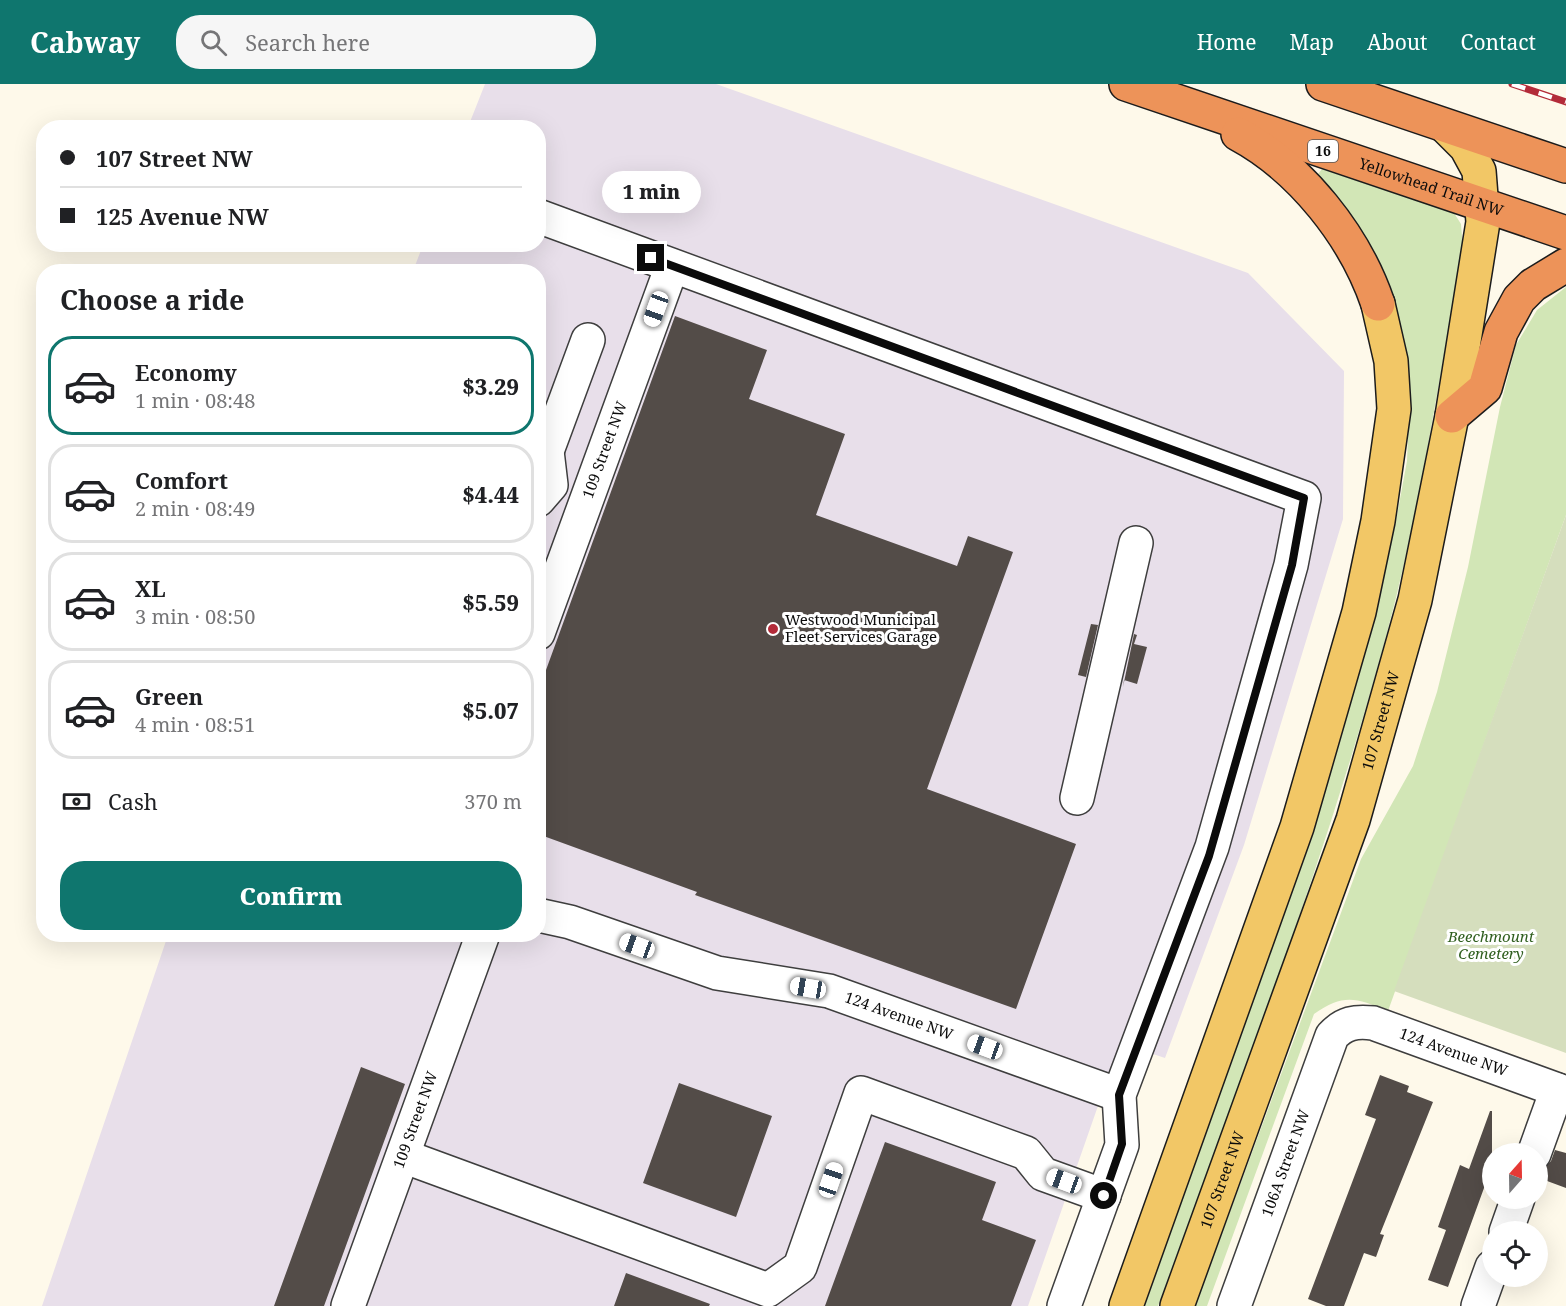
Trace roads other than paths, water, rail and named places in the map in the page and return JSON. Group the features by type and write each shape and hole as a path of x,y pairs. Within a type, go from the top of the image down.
{"highway":[{"name":"Yellowhead Trail NW","path":"1126,84 1566,233"},
{"path":"1323,84 1566,166"},
{"path":"1163,97 1240,135 1287,170 1323,208 1348,241 1369,278 1378,304"},
{"path":"1452,416 1485,388 1501,332 1519,299 1533,285 1566,265"}],"main road":[{"name":"107 Street NW","path":"1178,1306 1353,820 1415,600 1452,416 1480,255 1483,222 1479,171 1466,147 1445,126"},
{"path":"1126,1306 1297,827 1359,612 1378,521 1394,409 1391,361 1378,304"}],"street":[{"path":"546,219 1304,498 1292,565 1209,856 1119,1095 1122,1144 1064,1306"},
{"name":"109 Street NW","path":"546,611 672,266"},
{"path":"546,440 588,340"},
{"path":"546,461 551,485 546,491"},
{"path":"1077,798 1136,543"},
{"name":"124 Avenue NW","path":"546,917 570,922 717,973 829,991 1119,1095"},
{"name":"109 Street NW","path":"348,1306 480,942"},
{"name":"124 Avenue NW","path":"1342,1025 1358,1022 1373,1023 1562,1091"},
{"name":"106A Street NW","path":"1234,1306 1332,1036 1342,1025"},
{"path":"1539,1143 1562,1091"},
{"path":"403,1156 768,1290 800,1267 861,1093 1026,1153 1043,1174 1104,1196"},
{"path":"1478,1306 1485,1287"}],"railway":[{"path":"1512,84 1566,102"}],"place":[{"name":"Westwood Municipal Fleet Services Garage","path":"773,629"}],"park label":[{"name":"Beechmount Cemetery","path":"1491,946"}]}
